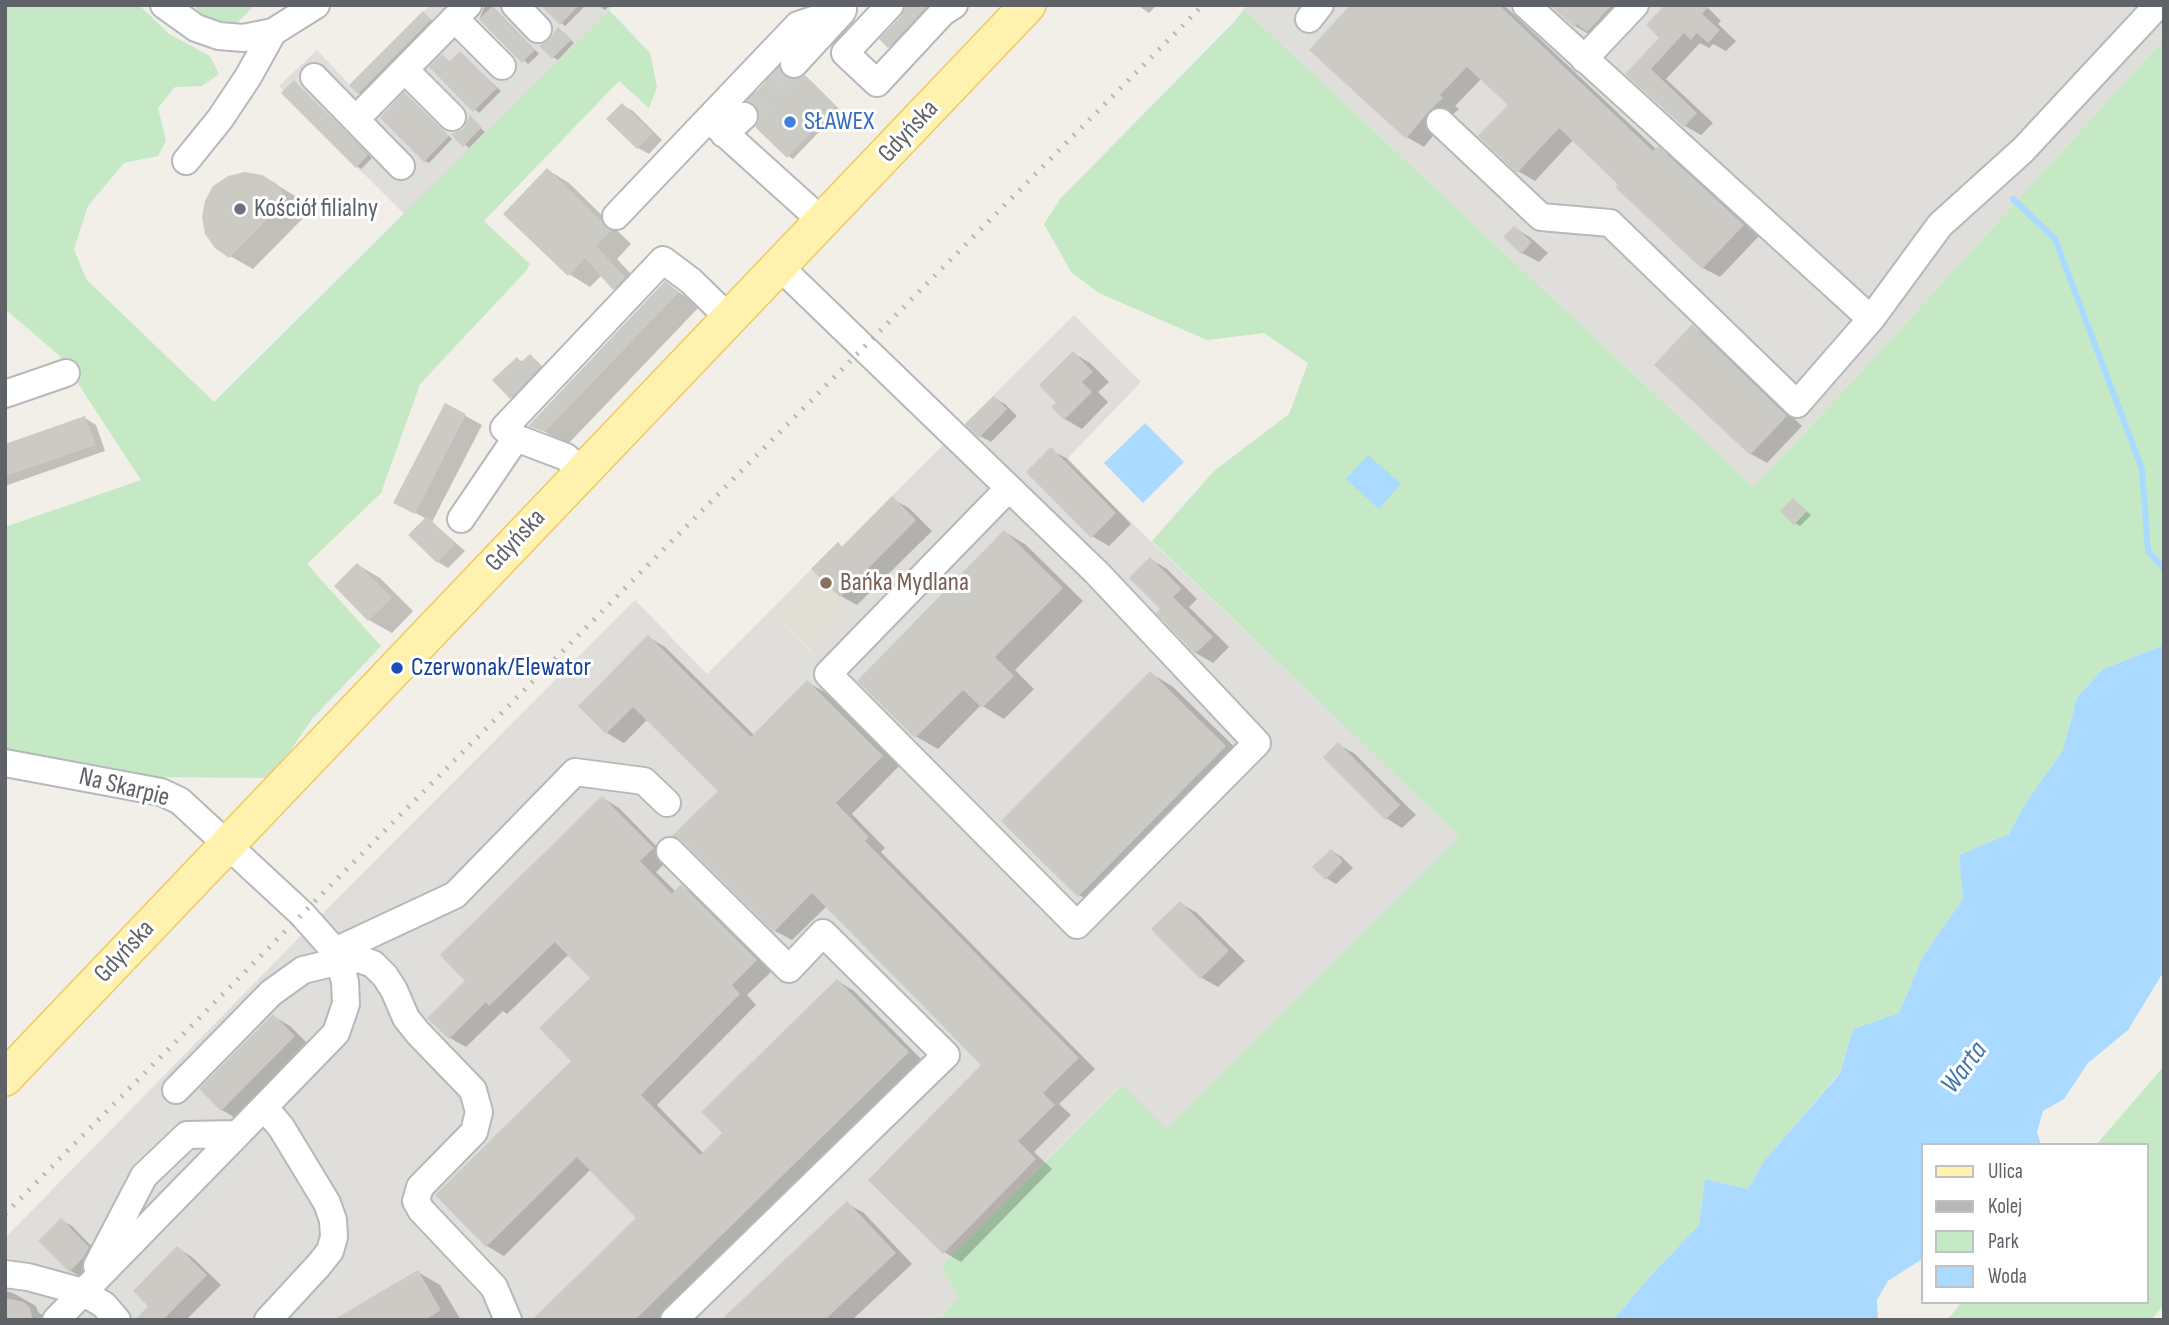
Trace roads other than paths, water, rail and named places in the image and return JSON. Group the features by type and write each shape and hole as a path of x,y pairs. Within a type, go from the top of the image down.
{"main road":[{"name":"Gdyńska","path":"5,1078 823,222 1022,7"}],"street":[{"path":"164,5 196,27 219,36 243,38 273,32 316,5"},
{"path":"515,5 538,29"},
{"path":"890,5 845,52 877,83 943,12 954,5"},
{"path":"1526,5 1871,319"},
{"path":"1584,59 1635,5"},
{"path":"1440,122 1541,217 1611,223 1797,404 1871,319 1940,225 2023,150 2158,5"},
{"path":"794,64 845,8"},
{"path":"616,216 717,127 798,25 845,8"},
{"path":"356,120 461,12 502,66"},
{"path":"186,161 220,119 273,32"},
{"path":"405,70 452,117"},
{"path":"314,77 401,166"},
{"path":"717,127 744,116"},
{"path":"717,127 823,222"},
{"path":"582,472 566,457 516,439 504,428 663,260 691,281 729,318"},
{"path":"780,267 1009,488 1097,573 1257,743 1077,925 828,674 1009,488"},
{"path":"5,394 66,373"},
{"path":"461,519 516,439"},
{"name":"Na Skarpie","path":"5,763 161,792 188,807 302,914 338,956"},
{"path":"176,1090 271,993 303,970 338,956 455,895 575,772 645,781 667,803"},
{"path":"670,851 789,968 823,933 946,1055 674,1320"},
{"path":"56,1320 336,1033 346,1004 345,982 338,956"},
{"path":"338,956 373,964 394,989 406,1018 473,1090 479,1112 474,1132 420,1187 416,1201 421,1210 494,1287 508,1320"},
{"path":"264,1107 281,1127 327,1203 333,1220 334,1237 330,1251 268,1320"},
{"path":"83,1293 144,1176 187,1135 237,1134"},
{"path":"5,1274 28,1277 83,1293 104,1306 117,1320"}],"water":[{"path":"1145,423 1184,462 1143,503 1104,463"},
{"path":"1368,455 1401,484 1379,509 1346,479"},
{"name":"Warta","path":"2164,645 2164,971 2128,1030 2088,1063 2064,1099 2043,1111 2037,1132 2040,1143 1920,1143 1920,1260 1888,1281 1877,1300 1878,1320 1608,1320 1614,1319 1699,1225 1705,1179 1748,1189 1764,1161 1840,1073 1853,1029 1899,1013 1923,956 1963,899 1959,855 2009,834 2023,807 2063,750 2077,697 2103,669"}],"waterway":[{"path":"2013,199 2055,239 2142,469 2148,551 2164,569"}],"tunnel":[{"path":"744,116 794,64"}],"railway":[{"path":"5,1214 1203,5"}],"place":[{"name":"SŁAWEX","path":"790,122"},
{"name":"Kościół filialny","path":"240,209"},
{"name":"Bańka Mydlana","path":"826,583"},
{"name":"Czerwonak/Elewator","path":"397,668"}]}
